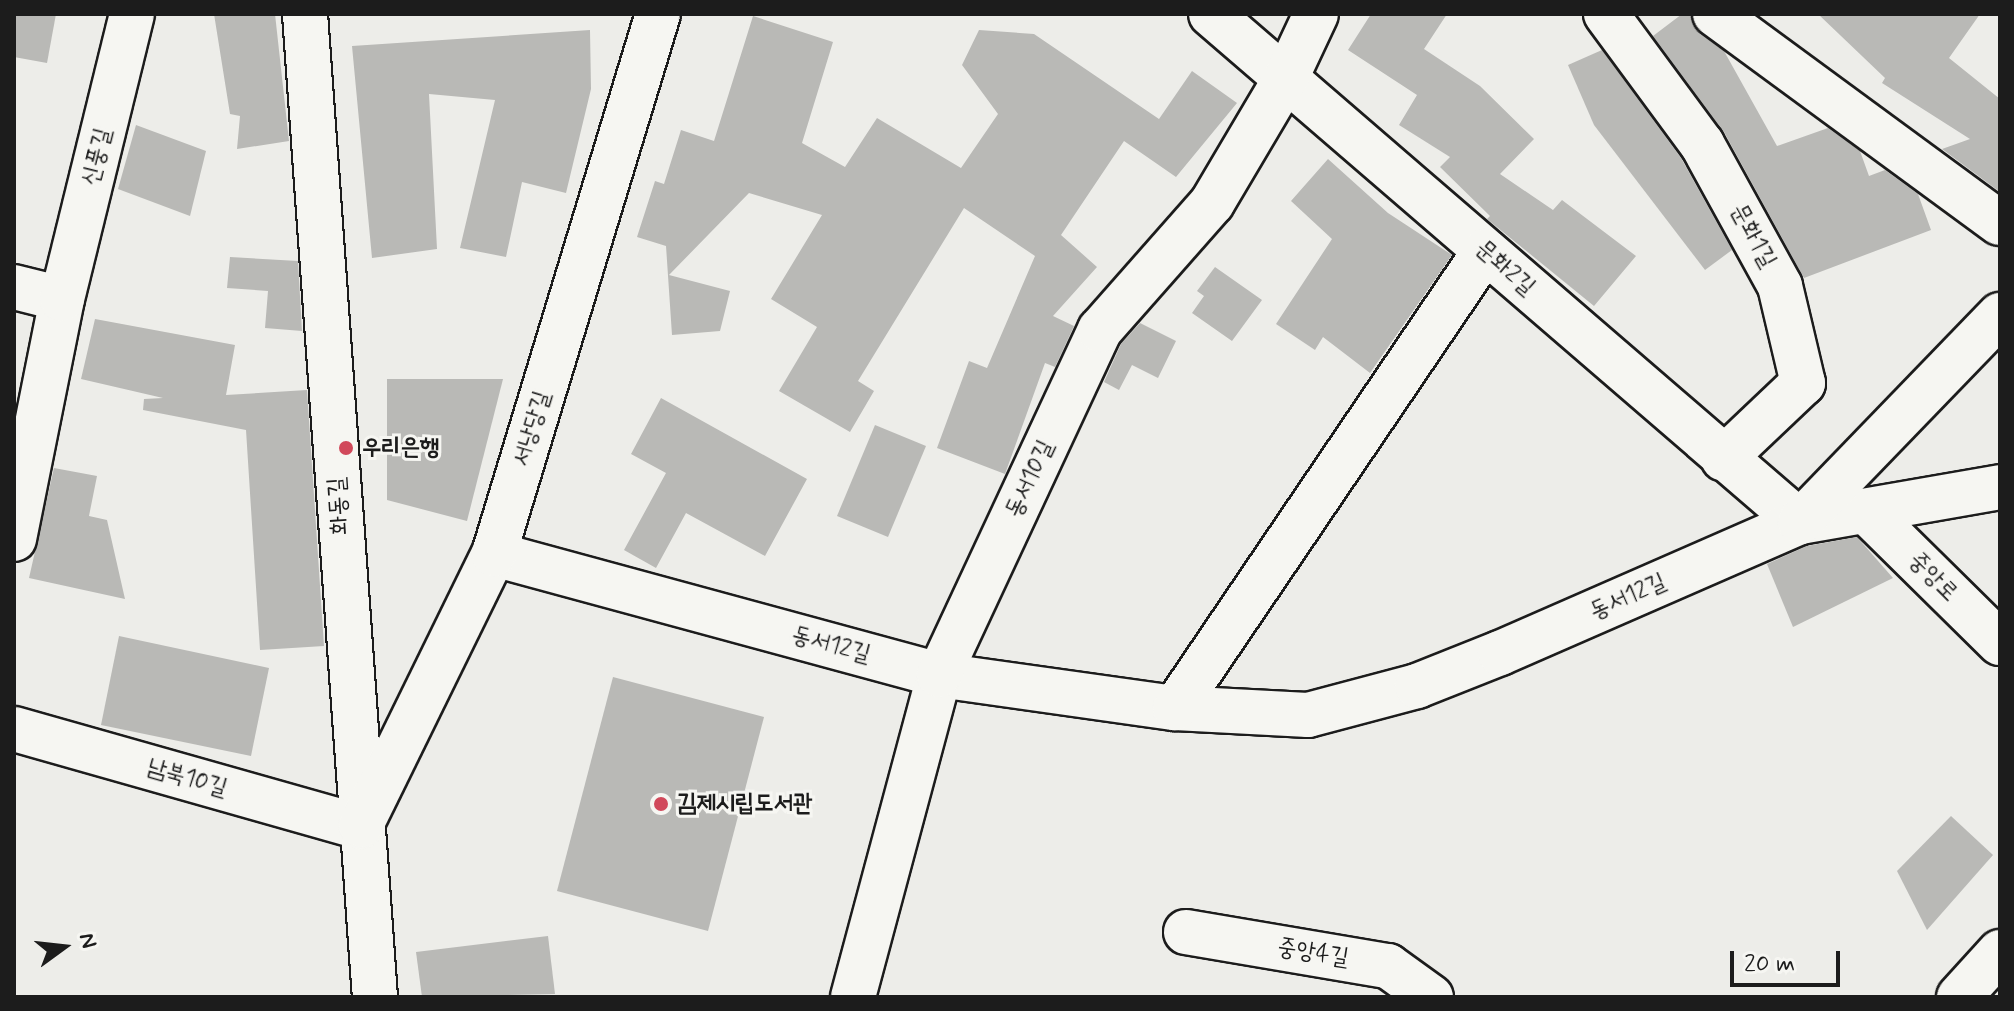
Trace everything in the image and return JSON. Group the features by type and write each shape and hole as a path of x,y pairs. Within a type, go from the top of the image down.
{"street":[{"name":"신풍길","path":"14,539 62,299 132,14"},
{"name":"화동길","path":"305,14 360,827 375,997"},
{"name":"서낭당길","path":"360,827 494,554 658,14"},
{"name":"문화2길","path":"1211,14 1287,76 1723,459 1800,522"},
{"name":"동서10길","path":"853,997 939,675 1100,330 1212,203 1287,76 1316,14"},
{"name":"문화1길","path":"1606,14 1702,144 1780,286 1803,383 1723,459"},
{"path":"1715,14 2000,223"},
{"path":"1175,708 1485,251"},
{"path":"14,287 62,299"},
{"name":"동서12길","path":"494,554 939,675 1175,708 1308,715 1417,686 1800,522 2000,315"},
{"path":"1800,522 2000,487"},
{"name":"중앙로","path":"1866,511 2000,643"},
{"name":"남북10길","path":"14,729 360,827"},
{"name":"중앙4길","path":"1186,932 1388,966 1431,997"},
{"path":"1959,997 2000,952"}],"building":[{"path":"14,14 56,14 47,63 14,57"},
{"path":"214,14 275,14 289,141 237,149 240,116 230,114"},
{"path":"1371,14 1447,14 1424,49 1480,86 1534,139 1500,174 1553,210 1562,200 1636,256 1594,306 1487,219 1490,216 1440,167 1450,157 1399,125 1417,95 1348,50"},
{"path":"1682,14 1690,14 1700,34 1724,51 1777,146 1828,128 1860,151 1869,176 1885,170 1918,194 1931,230 1804,278 1724,132 1653,36"},
{"path":"1818,14 1980,14 1949,58 2000,99 2000,192 1942,149 1970,139 1882,83 1885,78"},
{"path":"753,16 833,42 802,143 845,167 877,118 961,168 998,114 962,65 979,30 1034,34 1159,119 1192,71 1237,103 1176,177 1124,141 1061,235 1097,267 1053,316 1074,326 1055,367 1045,363 1005,474 937,448 969,361 987,368 1035,256 964,208 858,381 874,391 850,432 779,391 817,327 771,299 822,215 749,193 669,275 730,291 720,331 672,335 666,246 637,237 655,181 664,184 681,130 714,141"},
{"path":"590,30 591,89 566,193 522,182 506,257 460,248 495,100 429,94 437,249 372,258 352,46"},
{"path":"1602,50 1681,158 1732,250 1705,270 1594,125 1568,65"},
{"path":"136,125 206,151 190,216 118,189"},
{"path":"1328,159 1388,213 1452,255 1370,373 1323,337 1315,350 1276,324 1332,239 1291,201"},
{"path":"230,257 298,261 302,331 265,328 268,291 227,288"},
{"path":"1215,267 1262,300 1232,341 1192,313 1204,296 1197,291"},
{"path":"95,319 235,345 226,395 307,390 324,646 260,650 246,430 143,410 144,399 163,398 81,379"},
{"path":"1140,323 1176,341 1158,378 1132,365 1119,390 1104,382 1121,344"},
{"path":"387,379 503,379 467,521 387,500"},
{"path":"661,398 807,479 765,556 686,513 656,568 624,550 666,473 631,454"},
{"path":"875,425 926,446 888,537 837,516"},
{"path":"54,468 97,476 89,516 107,520 125,599 29,578"},
{"path":"1857,537 1893,578 1793,627 1767,564 1807,546"},
{"path":"119,636 269,668 251,756 101,725"},
{"name":"김제시립도서관","path":"613,677 764,717 708,931 557,891"},
{"path":"1951,816 1993,855 1927,930 1897,871"},
{"path":"548,936 555,994 422,997 416,952"}],"place":[{"name":"우리은행","path":"346,448"},
{"name":"김제시립도서관","path":"661,804"}]}
